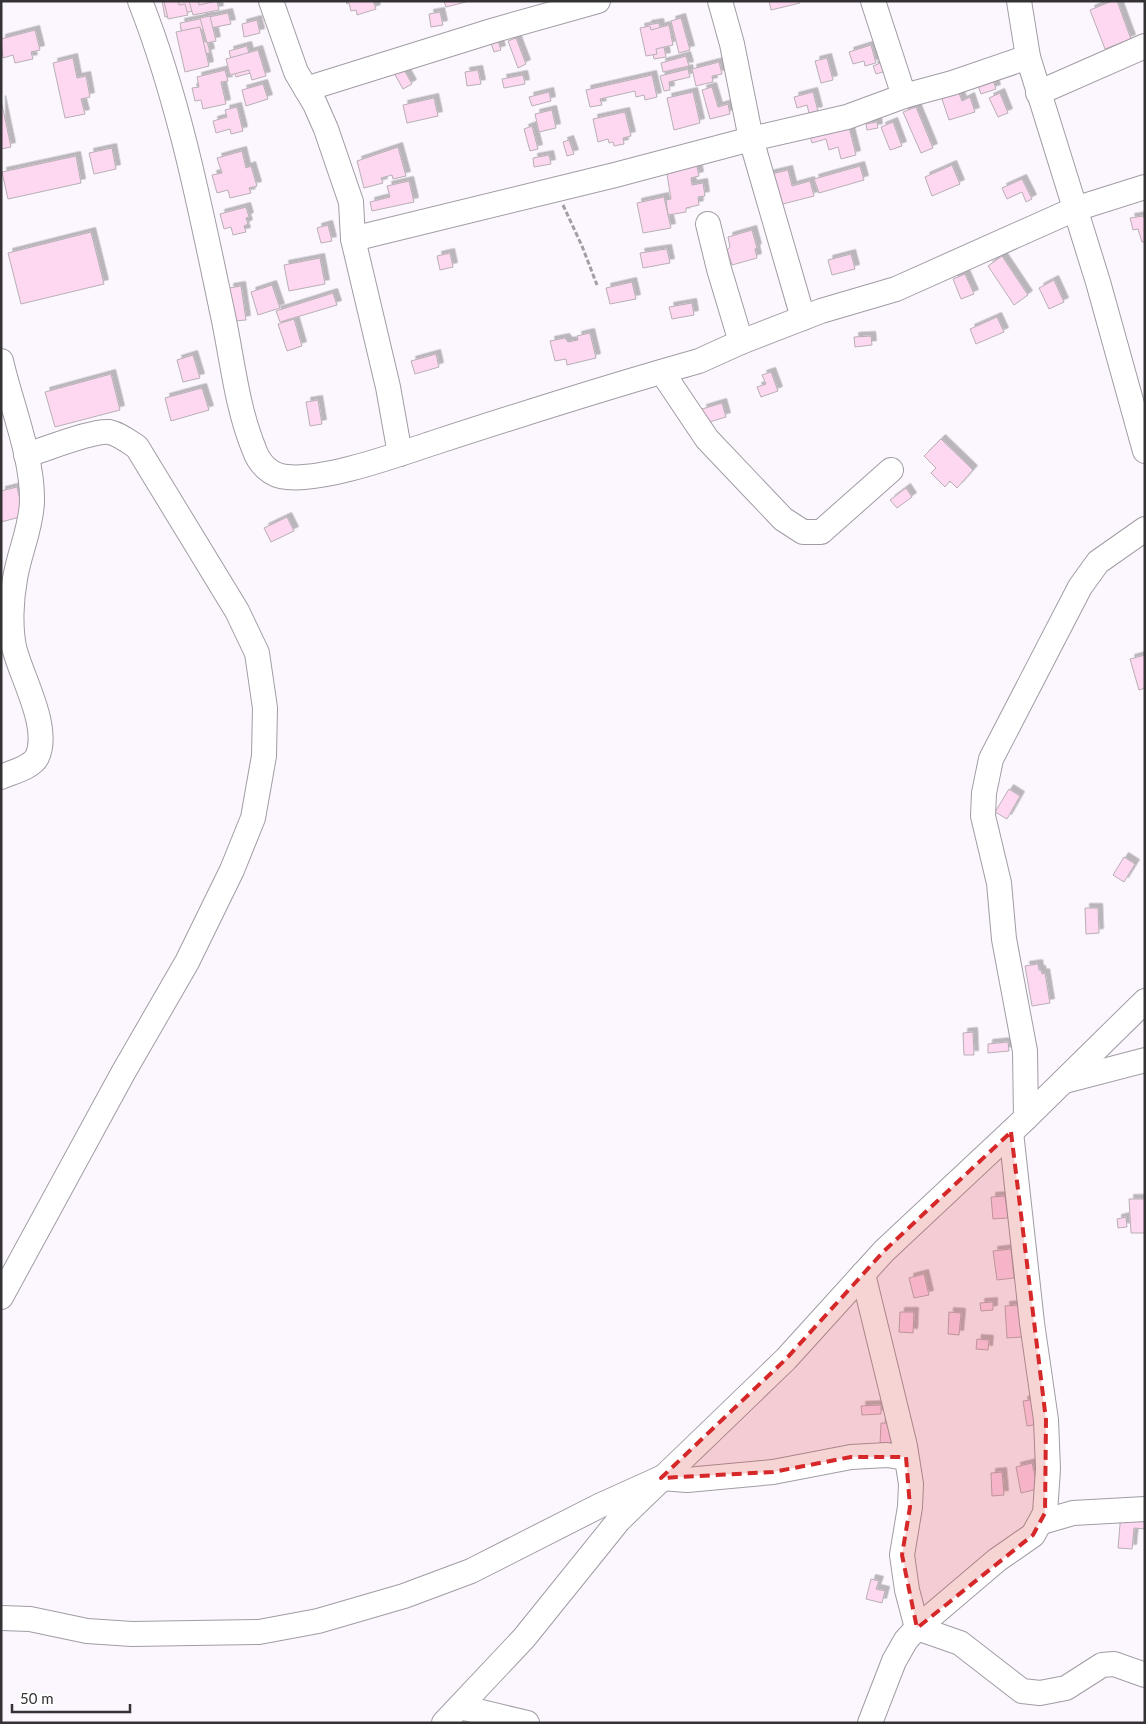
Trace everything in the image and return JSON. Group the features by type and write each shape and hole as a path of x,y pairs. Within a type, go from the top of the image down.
{"street":[{"path":"140,1 152,30 179,127 214,275 240,398 254,450 266,469 286,478 317,476 400,454 700,361 741,342 803,318 896,289 1075,209 1145,187"},
{"path":"271,1 296,72 326,128 351,202 353,239 388,387 400,454"},
{"path":"306,89 495,30 598,1"},
{"path":"720,1 732,44 751,139 803,318"},
{"path":"873,1 904,96"},
{"path":"1019,1 1028,57 1038,94 1098,282 1145,450"},
{"path":"1038,94 1145,46"},
{"path":"353,239 751,139 847,117 904,96 952,83 1028,57"},
{"path":"708,224 718,269 741,342"},
{"path":"1,361 26,455 32,498 31,518 15,579 12,630 14,647 41,736 37,757 29,765 1,777"},
{"path":"662,372 707,439 782,518 803,532 821,532 891,470"},
{"path":"1,1297 123,1073 187,962 228,878 253,818 264,756 265,708 256,653 237,611 137,447 120,436 108,432 81,438 26,455"},
{"path":"870,1723 894,1661 906,1640 997,1560 1033,1535 1042,1522 1047,1496 1046,1420 1032,1323 1018,1125 1025,1050 1004,939 999,883 984,816 984,793 991,758 1080,587 1098,562 1145,529"},
{"path":"452,1715 524,1638 619,1520 786,1359 884,1251 1064,1082 1145,1002"},
{"path":"1064,1082 1145,1060"},
{"path":"863,1274 906,1458 910,1484 910,1508 902,1555 907,1590 918,1628"},
{"path":"1,1618 30,1619 87,1631 188,1635 260,1632 318,1621 404,1596 471,1572 599,1506 661,1478 688,1480 772,1472 851,1457 887,1455 906,1458"},
{"path":"1042,1522 1073,1513 1145,1509"},
{"path":"918,1628 960,1643 1022,1691 1040,1693 1066,1688 1102,1665 1114,1664 1145,1675"},
{"path":"452,1715 527,1723"}],"path":[{"path":"555,189 582,246 597,285"}],"highlighted area":[{"path":"1011,1132 1046,1420 1045,1513 1033,1535 917,1628 902,1555 910,1507 906,1457 851,1457 773,1472 661,1478 786,1359 884,1251"}],"building":[{"path":"162,1 210,1 212,7 165,17"},
{"path":"164,1 178,1 179,5 185,4 188,15 168,19"},
{"path":"189,1 198,1 199,5 217,1 219,10 193,15"},
{"path":"346,1 373,1 376,9 357,15 356,10 351,11 349,3 347,4"},
{"path":"444,1 466,1 466,2 446,7"},
{"path":"769,1 799,1 800,3 771,10"},
{"path":"1112,1 1117,1 1131,39 1105,49 1090,10"},
{"path":"440,12 443,25 431,27 429,14"},
{"path":"228,13 231,24 191,32 194,44 207,41 210,53 187,57 180,23"},
{"path":"210,16 216,41 207,43 200,18"},
{"path":"681,18 690,50 679,53 671,21"},
{"path":"257,20 260,33 244,37 242,24"},
{"path":"659,23 666,57 654,59 647,25"},
{"path":"669,25 673,45 656,49 657,54 646,56 640,28 650,26 651,30"},
{"path":"200,27 209,66 185,72 176,32"},
{"path":"35,30 40,50 31,52 33,59 15,63 13,55 3,58 1,39"},
{"path":"497,38 501,50 494,52 490,40"},
{"path":"516,38 526,64 518,68 508,41"},
{"path":"871,45 876,63 865,66 864,61 853,64 849,52"},
{"path":"247,46 254,72 236,77 229,51"},
{"path":"258,50 266,76 252,80 249,70 230,75 226,59"},
{"path":"686,56 689,66 663,72 661,63"},
{"path":"73,58 77,78 86,76 90,97 81,99 85,114 65,118 53,63"},
{"path":"827,58 833,80 821,83 815,61"},
{"path":"719,62 722,74 712,76 713,82 696,86 692,69"},
{"path":"883,62 886,71 876,74 873,66"},
{"path":"403,68 412,84 403,89 394,73"},
{"path":"688,69 690,77 669,82 670,90 664,91 660,76"},
{"path":"225,70 228,81 221,82 226,104 203,109 201,100 195,101 192,88 199,87 197,77"},
{"path":"478,70 481,84 467,86 465,72"},
{"path":"991,74 996,89 981,94 976,80"},
{"path":"523,75 525,84 504,88 502,79"},
{"path":"652,75 657,97 645,100 644,95 636,97 635,91 600,99 602,105 590,107 586,90"},
{"path":"263,84 268,99 246,106 242,90"},
{"path":"956,85 962,101 970,97 975,112 949,120 939,90"},
{"path":"712,87 718,107 728,104 730,114 710,119 702,90"},
{"path":"549,92 551,101 532,106 529,97"},
{"path":"693,92 700,123 674,130 667,98"},
{"path":"813,92 818,111 809,113 807,105 797,108 794,97"},
{"path":"1000,93 1008,113 998,117 989,98"},
{"path":"434,98 438,116 407,123 403,105"},
{"path":"1,100 11,147 1,149"},
{"path":"237,107 243,131 231,134 230,129 216,133 213,121 227,117 225,110"},
{"path":"916,107 933,148 921,153 903,112"},
{"path":"552,110 556,128 539,132 535,114"},
{"path":"625,112 631,136 623,138 624,144 614,146 613,142 609,143 608,139 598,142 593,119"},
{"path":"877,122 878,128 867,130 866,124"},
{"path":"893,122 902,146 890,150 881,127"},
{"path":"848,123 856,155 841,159 838,147 829,150 826,139 812,143 809,133"},
{"path":"532,126 538,149 530,151 524,129"},
{"path":"569,140 574,154 567,156 563,142"},
{"path":"398,147 406,176 393,179 392,175 381,178 383,183 364,188 357,161"},
{"path":"112,148 116,169 94,174 89,153"},
{"path":"242,151 246,168 251,166 257,186 249,188 251,193 230,198 228,190 217,193 212,175 222,173 217,158"},
{"path":"549,155 551,164 534,167 533,158"},
{"path":"76,156 81,183 8,199 2,172"},
{"path":"696,162 699,176 691,178 692,185 703,183 705,196 698,197 699,205 686,208 686,212 668,215 666,200 671,199 666,168"},
{"path":"952,165 960,184 932,196 925,177"},
{"path":"860,166 864,180 819,193 814,179"},
{"path":"788,170 792,186 810,181 814,196 775,206 767,175"},
{"path":"1022,179 1032,199 1026,202 1022,192 1007,199 1002,188"},
{"path":"409,181 414,202 372,211 370,202 390,197 387,186"},
{"path":"664,197 671,228 643,233 637,203"},
{"path":"246,207 249,217 246,218 248,224 244,226 246,232 233,235 231,227 224,229 220,214"},
{"path":"1143,216 1145,219 1145,242 1142,242 1138,229 1133,230 1130,218"},
{"path":"328,225 332,241 321,243 317,228"},
{"path":"752,230 757,248 755,249 757,258 732,265 727,250 730,247 728,237"},
{"path":"91,232 104,284 21,304 8,253"},
{"path":"667,249 670,263 643,268 640,253"},
{"path":"450,253 453,267 440,270 437,256"},
{"path":"851,254 855,269 832,275 828,260"},
{"path":"1002,256 1028,295 1014,305 988,266"},
{"path":"320,258 325,284 289,291 284,265"},
{"path":"965,274 974,294 961,299 953,279"},
{"path":"1054,280 1064,302 1049,309 1039,288"},
{"path":"632,282 636,299 610,304 606,288"},
{"path":"272,285 280,308 258,315 251,292"},
{"path":"241,286 246,320 234,321 229,288"},
{"path":"333,293 337,305 280,322 276,311"},
{"path":"692,303 694,315 672,319 669,307"},
{"path":"997,317 1004,332 976,344 970,329"},
{"path":"294,319 302,346 287,351 278,324"},
{"path":"590,333 596,358 567,365 566,359 555,361 550,341 565,338 568,342 578,340 577,336"},
{"path":"871,336 872,345 855,347 854,337"},
{"path":"436,354 439,367 415,374 411,361"},
{"path":"193,355 200,378 183,382 177,360"},
{"path":"771,372 778,391 761,397 757,387 766,384 762,375"},
{"path":"111,374 120,410 55,427 45,392"},
{"path":"202,388 209,410 171,421 165,398"},
{"path":"318,400 322,424 310,426 306,402"},
{"path":"722,403 726,417 706,423 702,409"},
{"path":"941,439 973,470 957,488 950,481 945,487 931,473 936,468 924,456"},
{"path":"17,487 24,516 1,522 1,491"},
{"path":"906,488 912,497 897,508 890,500"},
{"path":"287,517 294,531 271,542 264,528"},
{"path":"1145,655 1145,688 1139,690 1130,659"},
{"path":"1009,789 1020,796 1007,819 995,812"},
{"path":"1124,857 1135,864 1124,882 1113,875"},
{"path":"1085,908 1098,908 1099,933 1086,934"},
{"path":"1038,964 1042,974 1045,973 1050,1003 1032,1006 1025,966"},
{"path":"973,1032 974,1055 964,1055 963,1033"},
{"path":"1008,1042 1009,1051 988,1053 988,1044"},
{"path":"1005,1196 1008,1218 993,1219 991,1197"},
{"path":"1129,1199 1145,1199 1145,1233 1131,1233"},
{"path":"1126,1217 1127,1227 1118,1228 1117,1219"},
{"path":"1011,1249 1014,1278 997,1280 993,1251"},
{"path":"924,1274 929,1295 914,1298 909,1278"},
{"path":"993,1302 993,1310 981,1311 980,1303"},
{"path":"1020,1305 1022,1337 1007,1338 1005,1306"},
{"path":"900,1312 914,1312 913,1333 899,1332"},
{"path":"949,1312 961,1313 959,1335 948,1334"},
{"path":"977,1339 989,1340 988,1350 976,1349"},
{"path":"1036,1399 1040,1424 1027,1426 1023,1401"},
{"path":"881,1405 881,1414 862,1415 861,1406"},
{"path":"881,1423 891,1423 891,1445 880,1444"},
{"path":"1032,1463 1038,1489 1021,1493 1016,1467"},
{"path":"1002,1472 1004,1495 992,1496 991,1473"},
{"path":"1121,1513 1145,1515 1145,1529 1134,1528 1132,1549 1118,1548"},
{"path":"871,1579 879,1581 876,1589 885,1591 882,1603 866,1599"}]}
